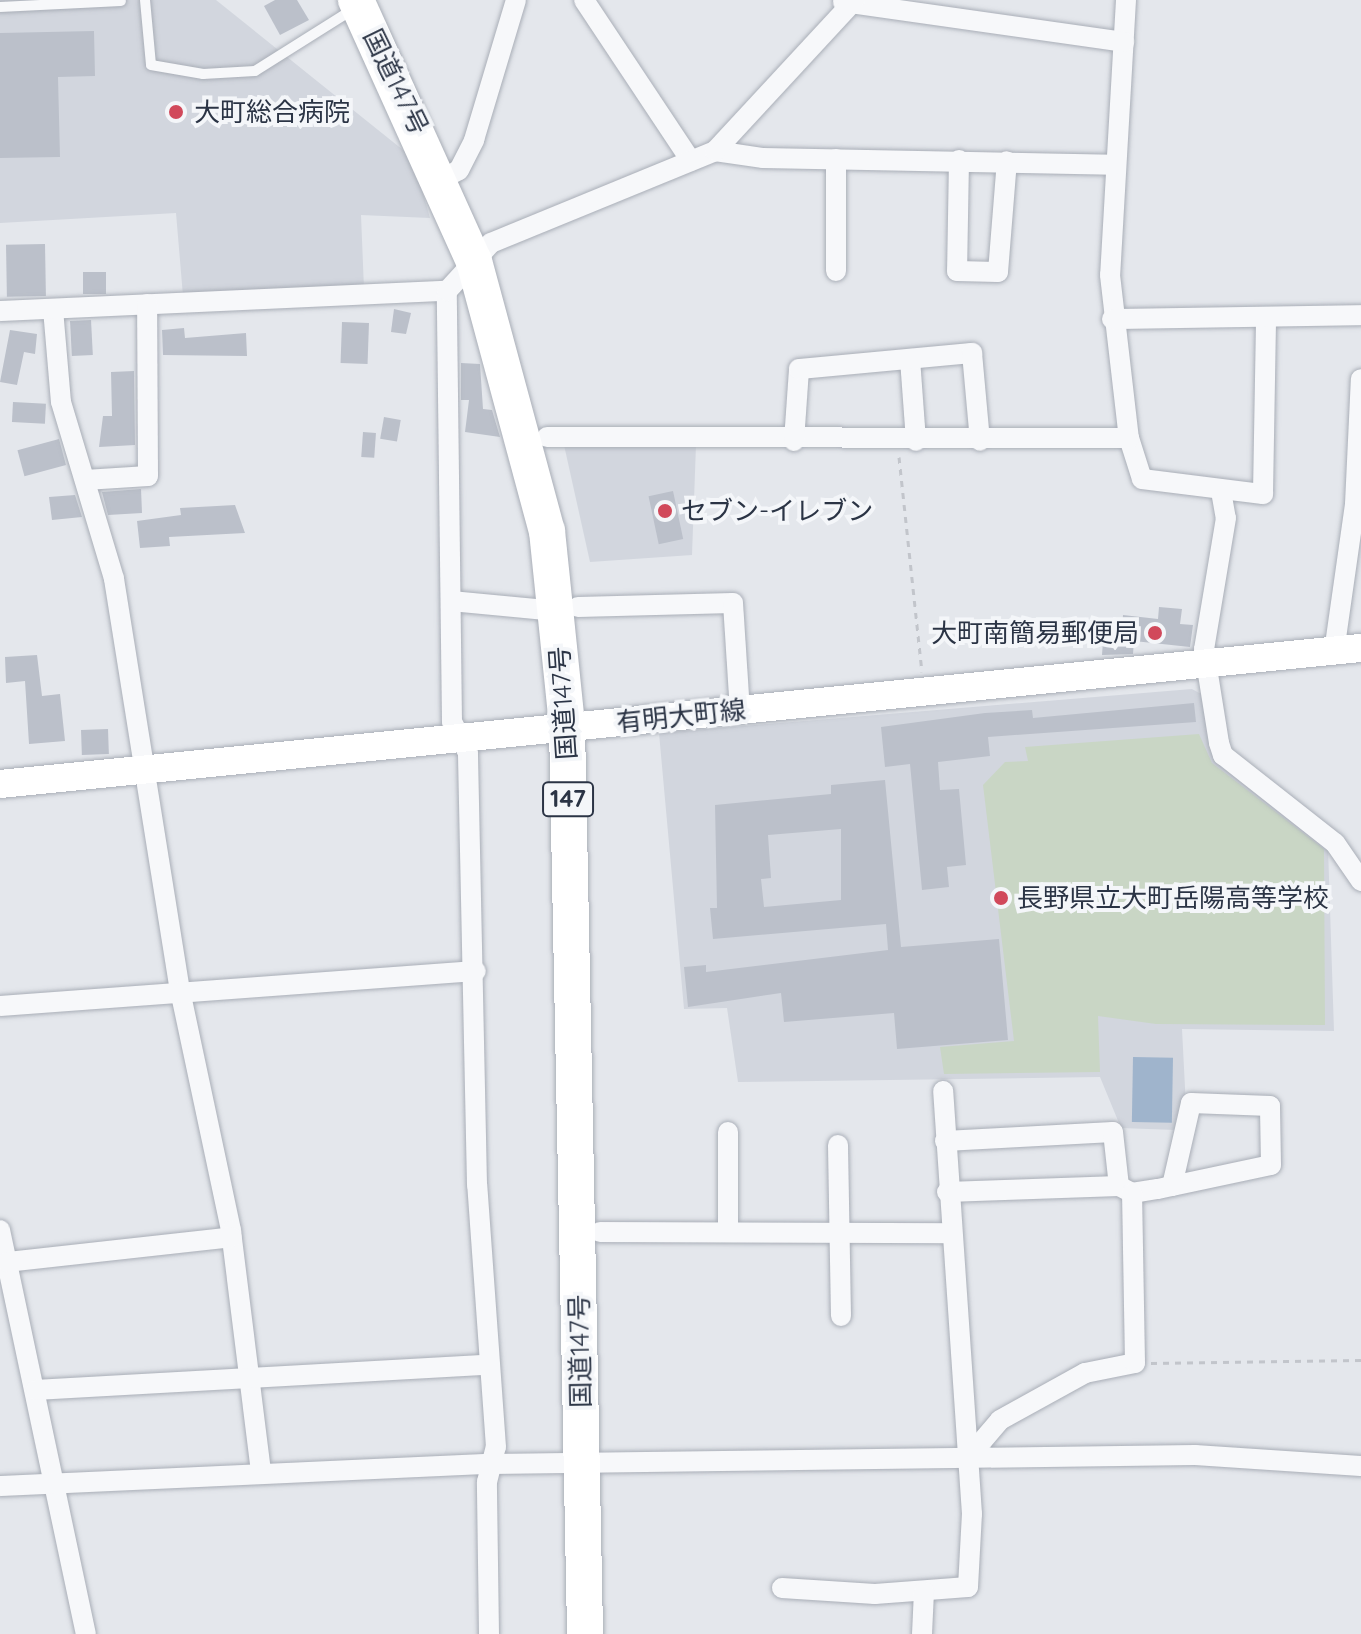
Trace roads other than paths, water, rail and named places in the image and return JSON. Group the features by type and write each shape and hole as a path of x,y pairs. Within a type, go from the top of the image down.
{"highway":[{"name":"国道147号","path":"367,2 450,174 482,252 547,437 578,726 593,1462 606,1634"},
{"name":"国道147号","path":"482,252 567,609"},
{"name":"国道147号","path":"585,1634 593,1462"}],"main road":[{"name":"有明大町線","path":"0,784 146,767 1209,666 1348,650"}],"street":[{"path":"450,174 516,0"},
{"path":"584,0 691,161"},
{"path":"1126,0 1113,165 1112,319 1129,438 1142,479 1263,494 1266,318"},
{"path":"715,151 793,59 848,2 1124,42"},
{"path":"489,1634 491,1464 496,1447 485,1365 468,753 452,722 447,291 482,252 715,151 836,159 1113,165"},
{"path":"836,159 836,271"},
{"path":"959,160 957,271 1004,267 1007,161"},
{"path":"0,311 447,291"},
{"path":"85,480 148,476 147,304"},
{"path":"53,309 61,402 114,579 181,995 232,1237 252,1377 261,1473"},
{"path":"1112,319 1361,315"},
{"path":"794,441 799,369 972,353 980,441"},
{"path":"907,441 910,359"},
{"path":"1348,650 1361,379"},
{"path":"547,437 794,441 1129,438"},
{"path":"1221,491 1226,518 1204,649 1223,755 1335,843 1361,881"},
{"path":"451,601 567,609 733,603 740,710"},
{"path":"0,1006 476,971"},
{"path":"782,1588 924,1592 968,1587 966,1460 948,1233 943,1091"},
{"path":"947,1192 1126,1190 1172,1186 1271,1165 1270,1106 1191,1103 1172,1186"},
{"path":"728,1132 728,1232"},
{"path":"945,1141 1113,1132 1126,1190 1135,1363 1085,1373 1000,1420 966,1460"},
{"path":"838,1145 841,1316"},
{"path":"0,1230 57,1479 86,1634"},
{"path":"588,1232 948,1233"},
{"path":"7,1262 232,1237"},
{"path":"36,1390 485,1365"},
{"path":"0,1486 57,1479 593,1462 1195,1455 1361,1466"},
{"path":"922,1634 924,1592"}],"lane":[{"path":"145,0 151,65 203,74 255,71 367,2"},
{"path":"0,7 121,1"}],"water":[{"path":"1133,1057 1173,1058 1172,1123 1132,1122"}],"place":[{"name":"大町総合病院","path":"176,112"},
{"name":"セブン-イレブン","path":"665,511"},
{"name":"大町南簡易郵便局","path":"1155,633"},
{"name":"長野県立大町岳陽高等学校","path":"1001,898"}]}
